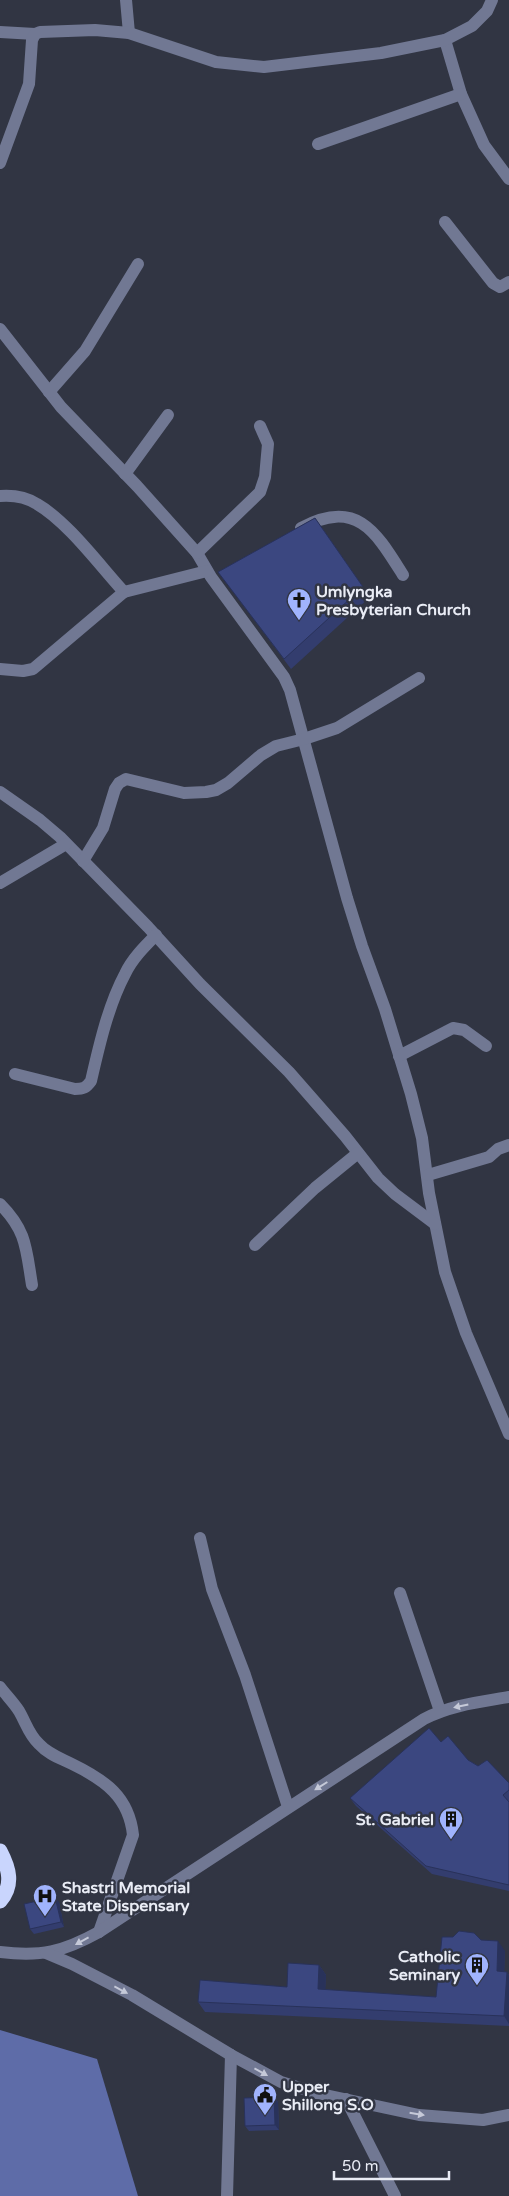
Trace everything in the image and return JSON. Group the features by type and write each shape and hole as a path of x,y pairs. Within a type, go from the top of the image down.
{"highway":[{"path":"0,1851 10,1876 8,1888 0,1901"}],"street":[{"path":"126,0 129,33"},
{"path":"0,32 35,34 40,32 95,30 129,33 216,62 264,67 381,53 445,40 472,26 487,12 492,0"},
{"path":"0,163 29,84 32,40 35,34"},
{"path":"445,40 461,94 484,145 509,179"},
{"path":"318,144 461,94"},
{"path":"445,222 493,283 500,287 509,282"},
{"path":"49,392 85,351 138,264"},
{"path":"0,329 49,392 197,553 213,573 284,677 290,690 347,898 399,1056 422,1138 435,1224 454,1300 509,1434"},
{"path":"125,474 168,415"},
{"path":"197,553 260,492 265,476 268,444 260,426"},
{"path":"0,496 8,495 22,498 37,504 72,534 124,592"},
{"path":"290,534 331,517 349,517 360,521 371,530 386,548 403,575"},
{"path":"0,669 23,671 33,669 124,592 213,573"},
{"path":"83,861 103,828 115,789 119,783 126,779 184,793 216,790 228,783 261,755 276,746 338,728 419,678"},
{"path":"0,792 40,820 66,844 156,935 200,984 289,1072 378,1178 395,1194 435,1224"},
{"path":"0,883 66,844"},
{"path":"15,1074 84,1089 91,1081 110,1012 125,974 137,955 156,935"},
{"path":"399,1056 454,1028 464,1030 486,1046"},
{"path":"428,1175 489,1157 498,1149 509,1145"},
{"path":"255,1245 315,1188 358,1153"},
{"path":"0,1204 20,1227 25,1241 32,1285"},
{"path":"200,1538 212,1589 245,1675 288,1807"},
{"path":"400,1593 440,1711"},
{"path":"0,1687 19,1710 37,1743 48,1752 92,1774 109,1786 123,1801 131,1818 133,1835 98,1932"},
{"path":"0,1952 18,1954 46,1953 74,1945 98,1932 424,1719 440,1711 509,1697"},
{"path":"46,1953 72,1964 132,1995 231,2055 281,2082 346,2099 420,2115 483,2120 509,2115"},
{"path":"227,2196 231,2055"},
{"path":"346,2099 395,2196"}],"shaded area":[{"path":"0,2030 97,2059 138,2196 0,2196"}],"building":[{"name":"Umlyngka Presbyterian Church","path":"315,518 363,587 284,659 218,572"},
{"name":"St. Gabriel","path":"429,1728 441,1742 448,1736 468,1760 478,1766 487,1760 509,1783 509,1790 503,1795 509,1802 509,1885 426,1866 350,1798"},
{"path":"55,1897 61,1922 30,1929 24,1904"},
{"name":"Catholic Seminary","path":"459,1931 474,1933 481,1940 498,1941 497,1971 507,1972 504,2016 198,2002 200,1980 287,1987 288,1963 319,1965 318,1989 436,1997 442,1937 453,1937"},
{"path":"274,2097 275,2125 245,2126 244,2098"}],"place":[{"name":"Umlyngka Presbyterian Church","path":"299,621"},
{"name":"St. Gabriel","path":"451,1840"},
{"name":"Shastri Memorial State Dispensary","path":"45,1917"},
{"name":"Catholic Seminary","path":"477,1986"},
{"name":"Upper Shillong S.O","path":"265,2116"}]}
